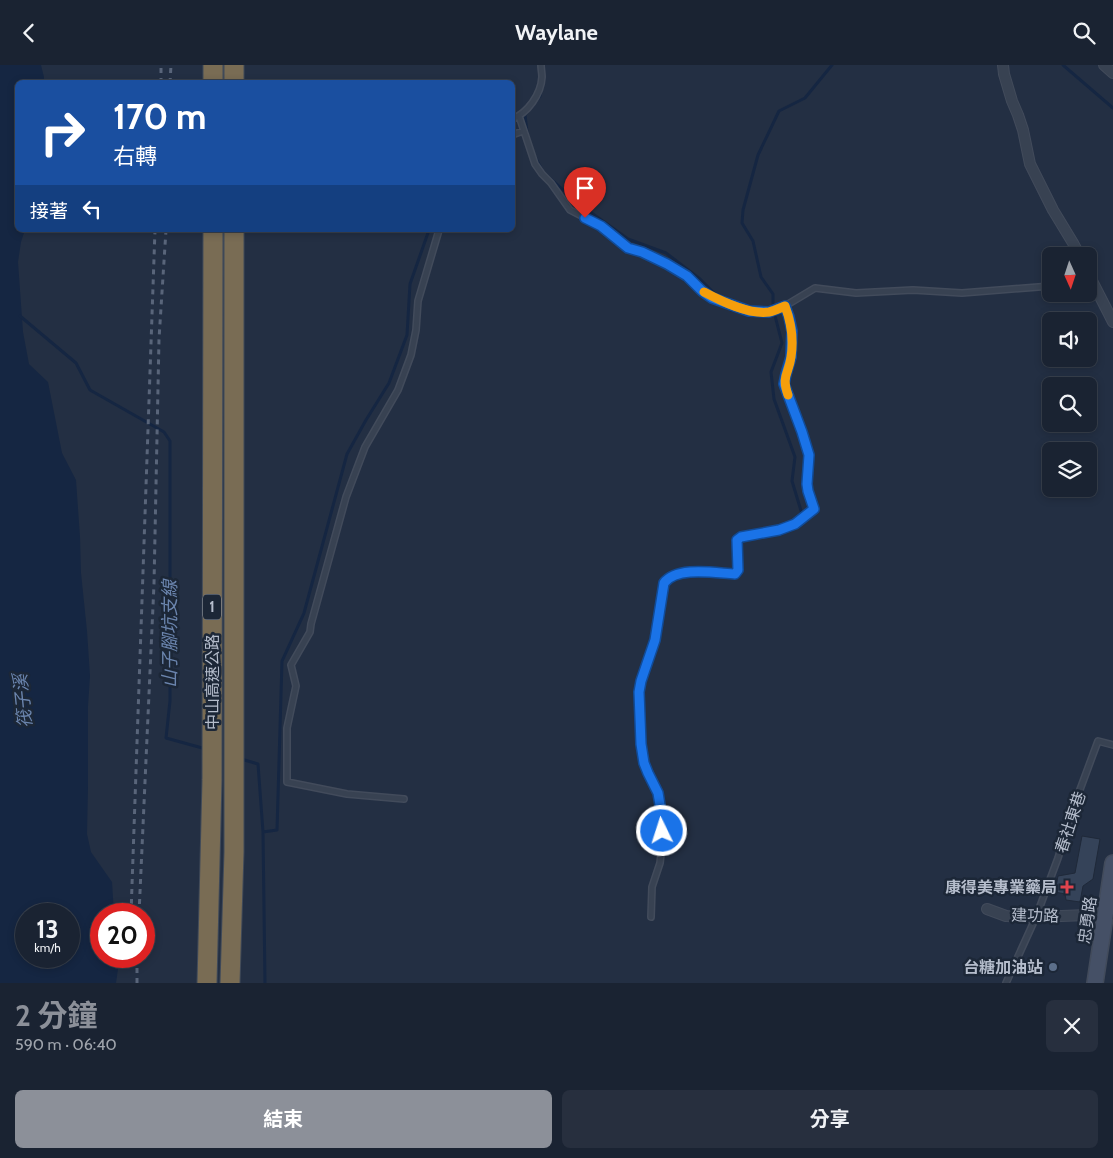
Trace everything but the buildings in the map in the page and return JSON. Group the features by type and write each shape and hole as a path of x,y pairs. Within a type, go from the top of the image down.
{"highway":[{"path":"213,65 213,80"},
{"path":"234,65 234,80"},
{"name":"中山高速公路","path":"207,983 212,770 213,232"},
{"name":"中山高速公路","path":"230,983 234,853 234,232"}],"main road":[{"name":"忠勇路","path":"1095,983 1109,914 1113,863"}],"street":[{"path":"1003,65 1012,101 1023,130 1030,163 1053,211 1075,247"},
{"path":"1104,65 1113,73"},
{"path":"1098,294 1113,322"},
{"name":"建功路","path":"987,909 1006,916 1036,917 1109,914"}],"lane":[{"path":"515,118 519,117 527,109 536,97 542,76 541,65"},
{"path":"519,117 535,164 570,209 601,226 628,248 642,252 687,276 712,298 749,311 769,312 785,306 815,288 856,293 912,290 962,293 1042,287"},
{"path":"515,134 523,131"},
{"path":"404,799 347,793 287,782 287,728 296,686 291,665 310,632 346,497 365,447 398,390 412,355 418,301 438,232"},
{"path":"651,917 652,887 660,863 662,845 662,817 658,793 644,763 641,744 639,692 655,640 664,583 668,578 676,574 688,572 735,574 738,570 737,540 741,537 779,530 795,524 814,509 807,484 809,455 784,384 791,357 792,331 785,306"},
{"name":"春社東巷","path":"1036,917 1098,741 1113,745"},
{"path":"1006,983 1036,917"}],"water":[{"name":"筏子溪","path":"0,65 41,65 44,77 44,80 15,80 15,232 24,232 18,262 23,332 29,364 48,382 62,453 76,480 81,573 90,676 87,834 91,852 112,882 113,903 90,903 90,968 118,969 116,983 0,983"}],"waterway":[{"path":"773,308 773,294 761,277 753,241 742,223 743,210 758,155 779,111 805,98 832,65"},
{"path":"1063,65 1113,108"},
{"path":"534,103 540,96 541,89"},
{"path":"527,132 525,115 530,108"},
{"path":"534,155 543,172 579,204 628,239 666,253 700,279 731,310 742,310"},
{"path":"263,832 277,830 282,661 304,613 347,454 389,383 407,335 410,284 428,232"},
{"path":"753,309 773,308 782,343 771,372 774,399 795,457 792,481 802,514"},
{"name":"山子腳坑支線","path":"20,316 76,363 90,390 164,432 170,441 170,701 166,738 206,749"},
{"name":"山子腳坑支線","path":"241,759 258,764 263,832 265,983"}],"railway":[{"path":"161,65 161,80"},
{"path":"170,80 171,65"},
{"path":"131,903 155,232"},
{"path":"140,903 154,584 159,339 166,232"},
{"path":"137,968 137,983"}],"slow traffic":[{"path":"704,292 712,298 749,311 769,312 785,306 792,331 791,357 784,384 788,395"}],"place":[{"name":"康得美專業藥局","path":"1067,887"},
{"name":"台糖加油站","path":"1053,967"}],"route":[{"path":"585,218 601,226 628,248 642,252 687,276 712,298 749,311 769,312 785,306 792,331 791,357 784,384 809,455 807,484 814,509 795,524 779,530 741,537 737,540 738,570 735,574 688,572 676,574 668,578 664,583 655,640 639,692 641,744 644,763 658,793 662,831"}]}
